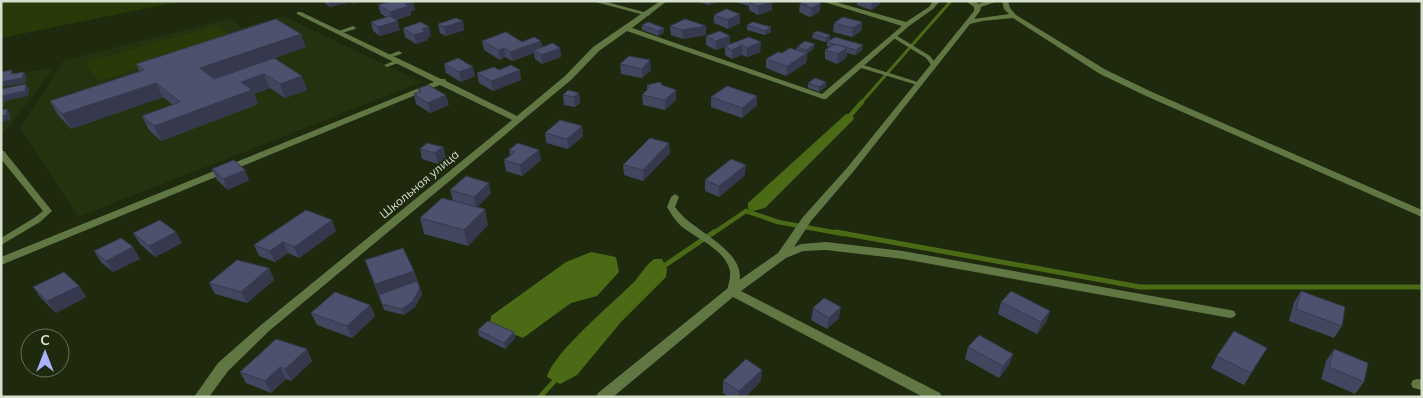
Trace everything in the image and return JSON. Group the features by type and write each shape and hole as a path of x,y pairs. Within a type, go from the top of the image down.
{"street":[{"name":"Школьная улица","path":"201,397 223,367 265,328 574,73 589,54 627,29 664,1"},
{"path":"824,1 907,24"},
{"path":"627,29 818,96 827,95 907,24 931,8 937,1"},
{"path":"969,1 978,6 995,1"},
{"path":"1006,1 1007,8 1014,16 1103,72 1422,214"},
{"path":"782,256 807,219 850,170 977,11 978,6"},
{"path":"299,12 389,56 399,57 517,119"},
{"path":"967,23 982,19 1014,16"},
{"path":"2,259 442,81"},
{"path":"603,397 732,291 782,256 801,248 826,246 903,255 1230,314"},
{"path":"732,291 935,397"}],"lane":[{"path":"595,1 648,14"},
{"path":"609,1 624,7"},
{"path":"339,32 353,28"},
{"path":"894,36 928,56 934,65"},
{"path":"387,65 399,57"},
{"path":"860,66 919,84"},
{"path":"1,153 48,211 1,242"},
{"path":"675,197 671,207 676,217 716,246 728,258 735,273 732,291"}],"shaded area":[{"path":"1,1 182,1 1,38"},
{"path":"282,16 422,82 78,217 20,128 64,60 233,18 240,28"},
{"path":"218,25 235,40 98,81 85,63"},
{"path":"54,68 5,131 1,133 1,75"},
{"path":"846,114 852,114 854,119 765,208 753,211 748,209 748,203"},
{"path":"591,252 616,257 619,272 597,296 571,303 523,338 490,325 491,316 566,262"},
{"path":"654,259 662,259 667,269 666,277 621,322 577,375 560,384 547,377 552,367 572,341 634,282"}],"building":[{"path":"391,1 413,2 405,4 409,6 390,12 378,5"},
{"path":"771,1 758,6 749,2"},
{"path":"804,1 821,3 812,8 800,4"},
{"path":"726,9 740,14 728,20 714,15"},
{"path":"390,16 398,21 378,27 371,22"},
{"path":"843,17 862,22 853,28 834,23"},
{"path":"456,18 463,21 444,27 438,24"},
{"path":"276,19 301,34 200,68 214,79 274,58 302,76 280,84 264,74 241,82 252,90 154,126 142,116 180,102 156,83 62,114 50,101 144,70 136,64"},
{"path":"685,19 706,26 682,30 670,26"},
{"path":"421,22 429,27 422,29 426,31 414,35 403,28"},
{"path":"648,22 664,28 658,31 642,25"},
{"path":"753,22 771,27 765,31 747,25"},
{"path":"720,31 730,36 716,41 706,36"},
{"path":"817,31 830,35 826,38 813,33"},
{"path":"506,32 522,42 534,37 541,41 510,52 504,48 498,50 482,41"},
{"path":"749,37 761,42 747,48 742,45 732,50 725,46"},
{"path":"835,37 863,45 856,50 827,42"},
{"path":"805,41 815,44 806,50 797,47"},
{"path":"553,43 560,48 541,55 534,50"},
{"path":"835,44 847,48 838,54 825,50"},
{"path":"790,48 807,53 787,66 766,59 778,52 782,53"},
{"path":"629,56 650,60 642,69 620,64"},
{"path":"458,58 473,67 459,72 444,64"},
{"path":"511,65 520,70 491,81 477,73 494,67 499,70"},
{"path":"12,70 11,74 24,72 22,78 1,82 1,72"},
{"path":"815,78 826,82 819,87 808,83"},
{"path":"660,82 662,85 676,90 665,100 642,95 649,88 647,85"},
{"path":"26,84 25,91 1,97 1,89"},
{"path":"428,85 446,95 428,103 414,94 421,91 418,89"},
{"path":"727,86 757,96 742,108 711,97"},
{"path":"568,90 579,93 574,97 563,95"},
{"path":"7,109 7,115 1,116 1,110"},
{"path":"560,120 582,126 567,139 545,133"},
{"path":"650,138 669,143 643,170 623,165"},
{"path":"427,143 443,147 435,153 420,149"},
{"path":"518,143 539,150 520,165 504,160 515,152 509,150"},
{"path":"731,159 746,165 719,186 705,180"},
{"path":"234,160 245,170 223,179 212,169"},
{"path":"466,176 489,183 474,197 450,190"},
{"path":"442,198 485,209 464,230 420,218"},
{"path":"306,210 332,220 294,247 283,242 270,251 254,245"},
{"path":"160,220 176,232 149,246 133,233"},
{"path":"121,238 133,247 106,261 94,251"},
{"path":"403,248 414,271 375,284 365,260"},
{"path":"237,260 269,268 241,292 209,283"},
{"path":"64,272 79,286 47,301 33,287"},
{"path":"417,281 420,288 413,301 402,309 382,304 379,295"},
{"path":"1011,291 1050,311 1041,322 1001,302"},
{"path":"1301,291 1345,307 1342,326 1296,309"},
{"path":"335,292 370,305 347,326 311,313"},
{"path":"824,298 841,307 829,318 813,308"},
{"path":"488,321 514,332 504,343 478,330"},
{"path":"1234,331 1267,348 1251,373 1217,356"},
{"path":"979,335 1013,354 1003,366 968,347"},
{"path":"276,339 307,349 285,369 280,367 265,381 240,372"},
{"path":"1334,349 1368,363 1364,382 1329,367"},
{"path":"746,359 762,370 739,391 723,381"}],"waterway":[{"path":"861,103 951,1"},
{"path":"848,118 862,102"},
{"path":"712,234 746,211 778,222 843,234"},
{"path":"661,268 714,232"},
{"path":"836,232 1140,287 1422,287"},
{"path":"540,397 558,377"}]}
